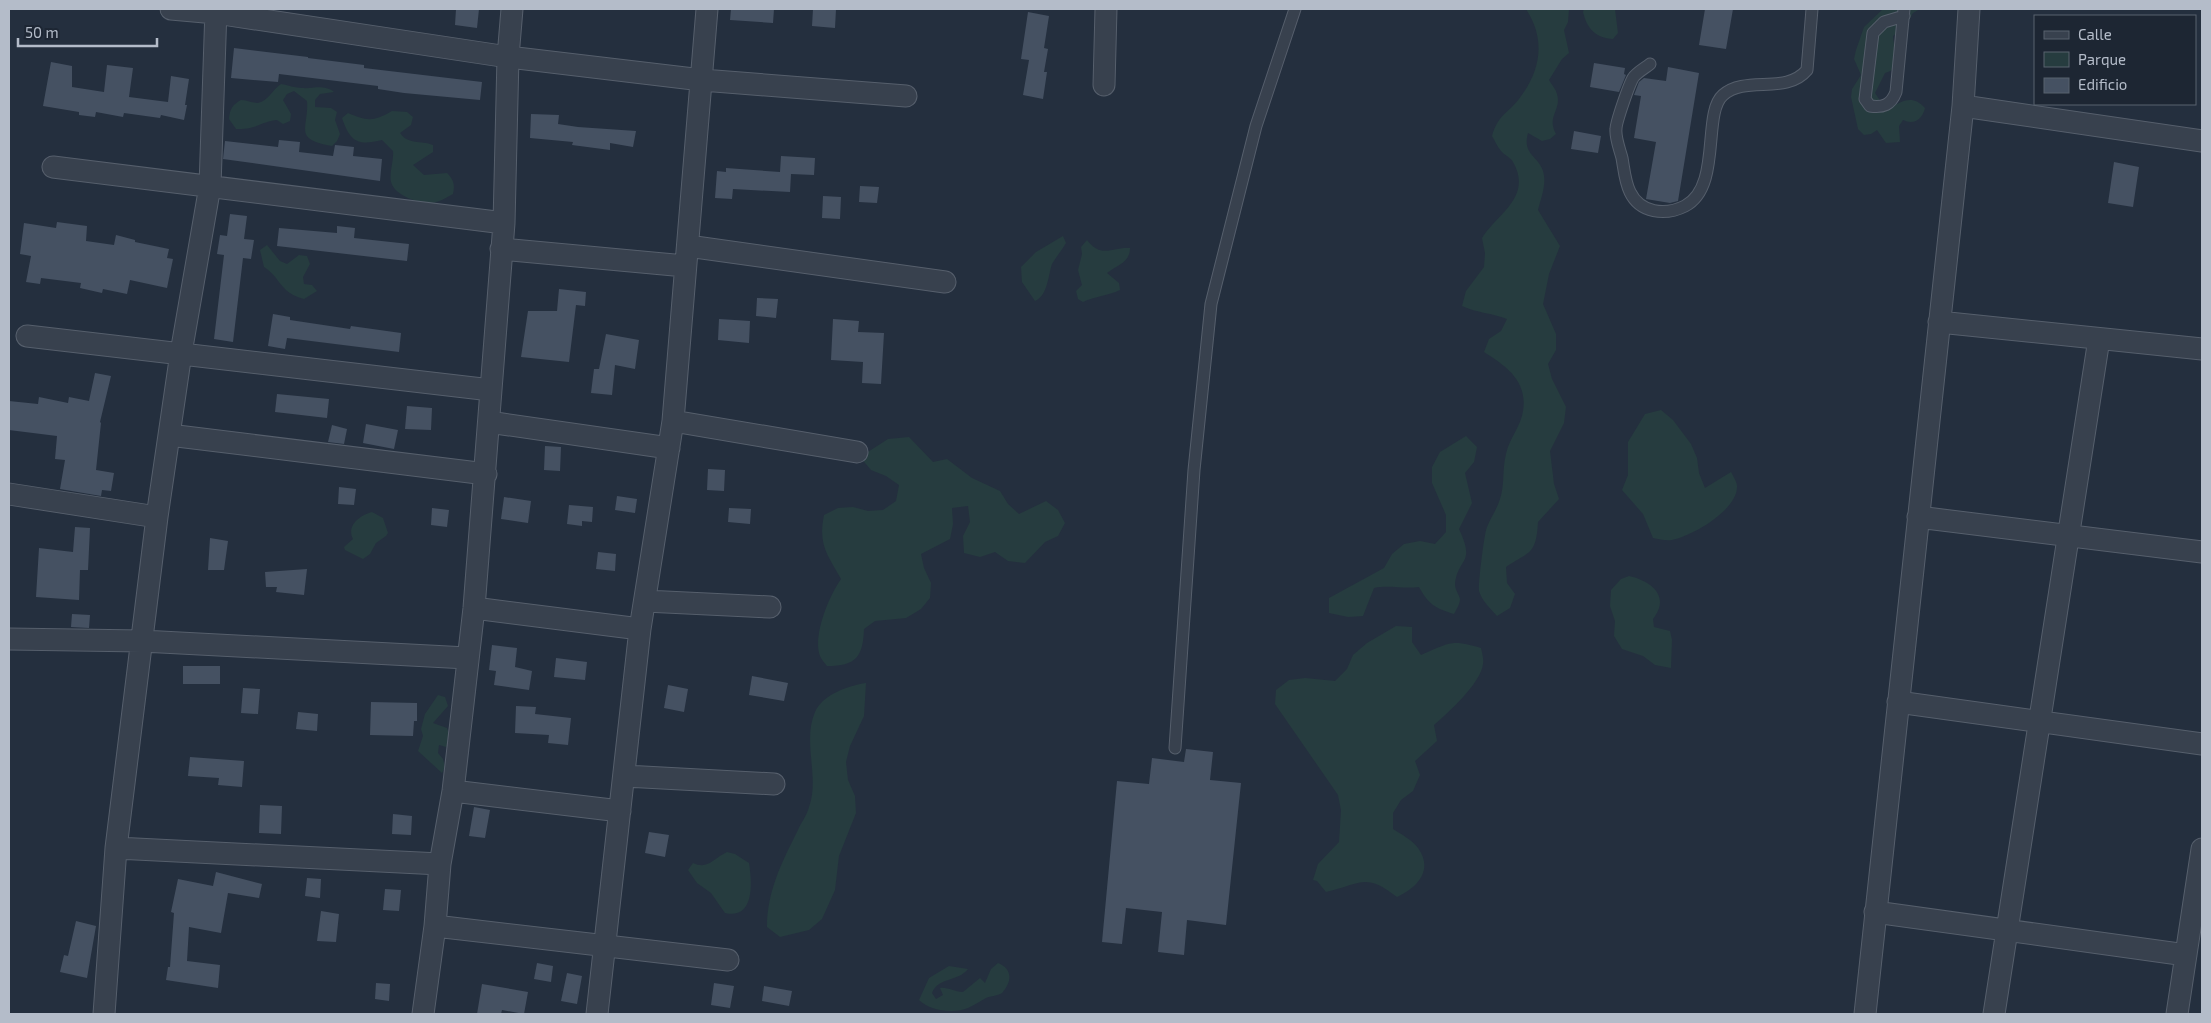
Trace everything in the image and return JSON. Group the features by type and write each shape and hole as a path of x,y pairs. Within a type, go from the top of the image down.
{"street":[{"path":"171,9 216,11 508,57 702,80 906,96"},
{"path":"423,1014 435,926 440,864 453,791 474,608 486,474 504,223 508,57 512,9"},
{"path":"596,1014 625,776 640,629 672,421 707,9"},
{"path":"1104,85 1106,9"},
{"path":"1865,1014 1963,106 1969,9"},
{"path":"104,1014 116,848 157,517 181,353 210,186 216,11"},
{"path":"1963,106 2202,141"},
{"path":"53,167 504,223"},
{"path":"501,249 687,256 945,282"},
{"path":"1939,322 2202,349"},
{"path":"27,336 492,390"},
{"path":"1994,1014 2099,339"},
{"path":"672,421 857,452"},
{"path":"489,422 669,448"},
{"path":"169,435 486,474"},
{"path":"9,494 157,517"},
{"path":"1918,517 2202,552"},
{"path":"645,601 770,607"},
{"path":"474,608 640,629"},
{"path":"9,639 142,641 467,658"},
{"path":"1898,702 2202,744"},
{"path":"625,776 774,784"},
{"path":"453,791 620,811"},
{"path":"116,848 440,864"},
{"path":"2177,1014 2202,849"},
{"path":"1875,912 2186,955"},
{"path":"435,926 728,960"}],"lane":[{"path":"1175,748 1194,470 1210,304 1256,126 1295,9"},
{"path":"1650,64 1633,77 1616,129 1630,192 1640,205 1654,212 1685,206 1698,196 1706,175 1715,112 1720,97 1731,89 1791,82 1800,78 1807,70 1812,9"},
{"path":"1904,12 1896,92 1893,100 1881,108 1870,106 1865,98 1872,33 1884,22 1904,12"}],"green space":[{"path":"1526,9 1569,9 1568,22 1564,30 1569,53 1562,59 1549,80 1556,90 1558,100 1553,118 1553,128 1556,134 1550,139 1542,141 1528,133 1527,140 1527,146 1541,166 1544,176 1543,191 1538,210 1560,246 1549,274 1543,304 1556,334 1556,350 1548,364 1552,379 1566,407 1564,423 1550,451 1554,484 1559,499 1538,522 1536,541 1530,551 1506,567 1507,583 1515,594 1510,608 1497,616 1484,601 1479,591 1484,539 1487,527 1502,493 1506,454 1522,417 1524,400 1519,383 1514,376 1484,352 1489,339 1501,331 1507,319 1462,306 1466,291 1484,267 1485,253 1482,238 1511,204 1519,185 1518,174 1513,162 1501,150 1492,136 1497,123 1519,99 1526,88 1536,66 1538,43 1536,32"},
{"path":"1584,9 1615,9 1618,33 1613,39 1602,37 1593,32 1585,18"},
{"path":"1883,9 1920,9 1913,13 1905,27 1893,36 1899,62 1893,70 1885,73 1875,93 1883,105 1890,108 1912,100 1925,108 1922,116 1914,122 1903,120 1899,126 1900,142 1886,143 1877,130 1871,134 1864,135 1858,129 1851,97 1852,89 1861,75 1854,59 1864,27"},
{"path":"281,84 299,88 322,87 334,92 320,94 315,100 315,107 331,108 337,112 335,120 340,134 332,146 312,140 307,136 305,126 307,101 294,91 287,94 283,100 291,114 290,121 283,124 277,120 249,128 236,129 229,119 234,106 241,100 256,103 262,102"},
{"path":"392,111 407,112 413,117 411,125 400,133 403,137 411,141 433,145 433,152 413,165 424,175 447,173 453,183 453,194 434,203 420,202 402,195 393,187 391,182 393,151 382,140 361,142 356,140 348,132 342,118 348,113 360,118 375,119"},
{"path":"1063,236 1066,243 1052,264 1043,294 1035,301 1022,282 1021,267 1036,252"},
{"path":"1087,240 1092,246 1102,251 1130,248 1128,257 1107,273 1119,283 1120,290 1083,302 1078,299 1076,291 1082,285 1078,270 1082,254 1081,247"},
{"path":"267,245 280,261 287,264 299,255 307,256 310,264 303,277 304,284 312,285 317,291 304,299 285,289 270,271 264,267 260,250"},
{"path":"1661,410 1673,420 1691,444 1705,488 1731,472 1737,486 1730,504 1722,513 1691,533 1681,538 1670,540 1653,538 1643,514 1622,490 1628,475 1628,442 1645,414"},
{"path":"1466,436 1477,447 1474,462 1465,473 1472,503 1459,529 1464,541 1466,555 1459,569 1455,584 1460,599 1454,614 1433,605 1419,587 1374,588 1363,616 1348,617 1329,613 1329,598 1384,568 1392,554 1404,544 1420,541 1435,544 1446,532 1446,515 1432,483 1432,467 1440,452"},
{"path":"909,437 933,462 947,459 972,478 1000,491 1008,504 1019,514 1046,501 1058,510 1065,523 1058,536 1045,542 1025,563 1008,561 995,552 980,557 964,553 963,536 970,522 968,506 952,508 953,524 950,539 921,554 924,568 931,583 930,598 921,609 906,618 875,621 864,629 862,647 856,658 845,664 827,666 819,653 819,635 827,605 841,579 828,556 823,542 822,525 824,515 838,508 853,507 868,511 883,510 896,501 899,485 886,476 871,470 860,457 888,439"},
{"path":"372,512 383,518 388,533 376,543 370,554 363,559 345,550 344,547 353,539 351,530 355,522"},
{"path":"1629,576 1651,586 1659,597 1658,611 1653,619 1654,627 1670,631 1672,640 1671,668 1655,665 1643,656 1622,649 1614,636 1615,621 1610,606 1611,590 1621,579"},
{"path":"1396,626 1412,627 1412,642 1421,655 1445,645 1456,643 1481,648 1483,664 1481,672 1455,705 1434,725 1437,741 1415,761 1420,775 1413,791 1401,800 1393,813 1393,829 1413,842 1423,856 1424,871 1417,883 1397,897 1386,889 1370,882 1355,883 1326,892 1317,881 1313,880 1318,864 1339,842 1341,810 1338,795 1275,704 1276,690 1289,680 1305,678 1335,681 1347,669 1353,655 1367,643"},
{"path":"866,683 864,716 850,746 846,762 848,780 855,796 856,813 839,856 835,890 822,919 809,930 780,937 767,927 768,914 776,877 807,813 812,796 811,723 815,712 824,700 844,689"},
{"path":"438,695 445,697 448,706 433,723 447,728 452,742 446,747 439,745 438,753 443,759 445,767 442,773 418,751 423,736 421,729 425,714"},
{"path":"727,852 735,854 749,863 751,889 749,898 747,905 742,911 735,914 725,913 711,893 697,883 688,870 693,863 698,865 707,864"},
{"path":"998,963 1006,969 1009,976 1008,985 1000,994 986,998 968,1008 956,1011 929,1007 919,1000 929,978 949,966 968,969 959,976 939,984 932,993 936,999 943,995 940,988 963,992 980,978 985,983 991,969"}],"building":[{"path":"456,9 479,9 477,28 455,25"},
{"path":"731,9 774,9 773,23 730,20"},
{"path":"813,9 836,9 835,28 812,26"},
{"path":"1705,9 1733,9 1726,49 1699,45"},
{"path":"1028,12 1049,16 1044,48 1048,49 1044,72 1047,72 1043,99 1023,95 1029,60 1021,59"},
{"path":"234,48 364,65 364,68 482,82 480,100 404,93 378,89 378,86 279,74 278,82 231,78"},
{"path":"51,62 72,66 72,87 104,92 107,65 133,68 129,97 168,102 171,76 189,79 184,120 161,115 160,118 124,113 123,117 96,112 95,117 79,115 79,112 43,106"},
{"path":"1594,63 1625,68 1624,74 1626,75 1619,92 1590,87"},
{"path":"1668,67 1699,73 1678,201 1670,203 1646,199 1656,142 1634,138 1641,96 1634,95 1639,82 1644,78 1666,81"},
{"path":"531,114 559,115 558,124 636,131 633,147 610,143 610,150 572,145 573,142 530,138"},
{"path":"1574,131 1601,136 1598,153 1571,149"},
{"path":"279,140 300,142 299,152 333,156 335,145 354,147 353,156 382,159 380,181 223,159 225,141 278,147"},
{"path":"781,156 815,158 814,175 791,174 790,192 733,189 732,199 715,198 717,171 726,172 726,168 780,172"},
{"path":"2114,162 2139,167 2133,207 2108,203"},
{"path":"860,186 879,187 877,203 859,202"},
{"path":"823,196 841,197 840,219 822,218"},
{"path":"230,214 247,216 244,239 254,240 251,259 243,258 233,342 214,339 224,255 217,254 220,235 227,236"},
{"path":"57,222 87,226 86,241 114,245 116,235 135,240 135,242 169,249 167,258 173,259 167,288 130,280 127,294 103,289 102,293 80,288 81,283 41,278 40,284 26,282 31,256 20,254 24,223 56,228"},
{"path":"337,226 355,228 354,238 409,244 407,261 277,246 279,228 337,233"},
{"path":"559,289 586,292 585,306 576,305 569,362 521,357 528,311 557,311"},
{"path":"757,298 778,299 776,318 756,316"},
{"path":"273,314 290,317 290,320 350,329 351,326 401,333 399,352 287,338 285,349 268,346"},
{"path":"719,319 750,321 749,343 718,340"},
{"path":"833,319 859,321 858,332 884,333 881,384 862,383 863,362 831,360"},
{"path":"606,334 639,340 635,369 615,365 612,395 591,393 594,369 599,369"},
{"path":"95,373 111,376 100,422 96,470 114,473 111,491 102,490 101,496 60,489 65,460 55,459 57,436 9,430 9,401 38,404 39,397 68,403 69,397 89,401"},
{"path":"277,394 329,399 327,418 275,412"},
{"path":"407,406 432,408 431,430 405,429"},
{"path":"366,424 398,430 394,449 363,443"},
{"path":"332,425 347,429 344,444 328,442"},
{"path":"545,446 561,447 560,471 544,470"},
{"path":"708,469 725,470 724,491 707,490"},
{"path":"339,487 356,489 354,505 338,504"},
{"path":"617,496 637,499 635,513 615,510"},
{"path":"504,497 531,501 528,523 501,519"},
{"path":"569,505 593,507 592,522 582,521 582,526 567,524"},
{"path":"432,508 449,510 447,527 431,525"},
{"path":"729,508 751,509 750,524 728,522"},
{"path":"75,527 90,528 88,570 80,570 79,600 36,597 39,548 73,552"},
{"path":"210,538 228,541 224,570 208,570"},
{"path":"598,552 616,554 615,571 596,569"},
{"path":"307,569 304,595 276,592 277,587 266,587 265,572"},
{"path":"72,614 90,615 89,628 71,627"},
{"path":"492,645 517,648 515,667 532,671 529,690 494,685 496,671 489,670"},
{"path":"556,658 587,662 585,680 554,677"},
{"path":"183,666 220,666 220,684 183,684"},
{"path":"752,676 788,683 784,701 749,695"},
{"path":"668,685 688,689 684,712 664,708"},
{"path":"243,688 260,689 258,714 241,713"},
{"path":"371,702 417,703 417,721 414,721 413,736 370,735"},
{"path":"516,706 536,707 535,714 571,718 568,745 548,743 549,735 515,733"},
{"path":"298,712 318,714 317,731 296,729"},
{"path":"1186,749 1213,752 1210,780 1241,783 1226,925 1187,920 1184,955 1158,952 1162,912 1126,908 1122,944 1102,942 1117,781 1149,784 1152,758 1184,762"},
{"path":"190,757 244,761 242,787 218,785 219,778 188,776"},
{"path":"260,805 282,806 281,834 259,833"},
{"path":"474,807 490,810 485,838 469,836"},
{"path":"393,814 412,816 411,835 392,834"},
{"path":"649,832 669,835 665,857 645,853"},
{"path":"216,872 262,884 259,898 228,893 221,933 189,927 187,961 220,965 218,988 166,980 168,967 170,967 174,913 171,912 178,879 213,886"},
{"path":"307,878 321,879 320,898 305,896"},
{"path":"385,889 401,890 399,911 383,910"},
{"path":"321,911 339,914 336,942 317,941"},
{"path":"76,921 96,926 87,978 60,972 64,955 68,956"},
{"path":"537,963 553,966 551,982 534,979"},
{"path":"567,973 582,976 577,1004 561,1001"},
{"path":"376,983 390,984 389,1001 375,999"},
{"path":"714,983 734,986 730,1008 711,1005"},
{"path":"482,984 528,992 524,1014 502,1010 501,1014 477,1014"},
{"path":"764,986 792,991 789,1006 762,1001"}]}
